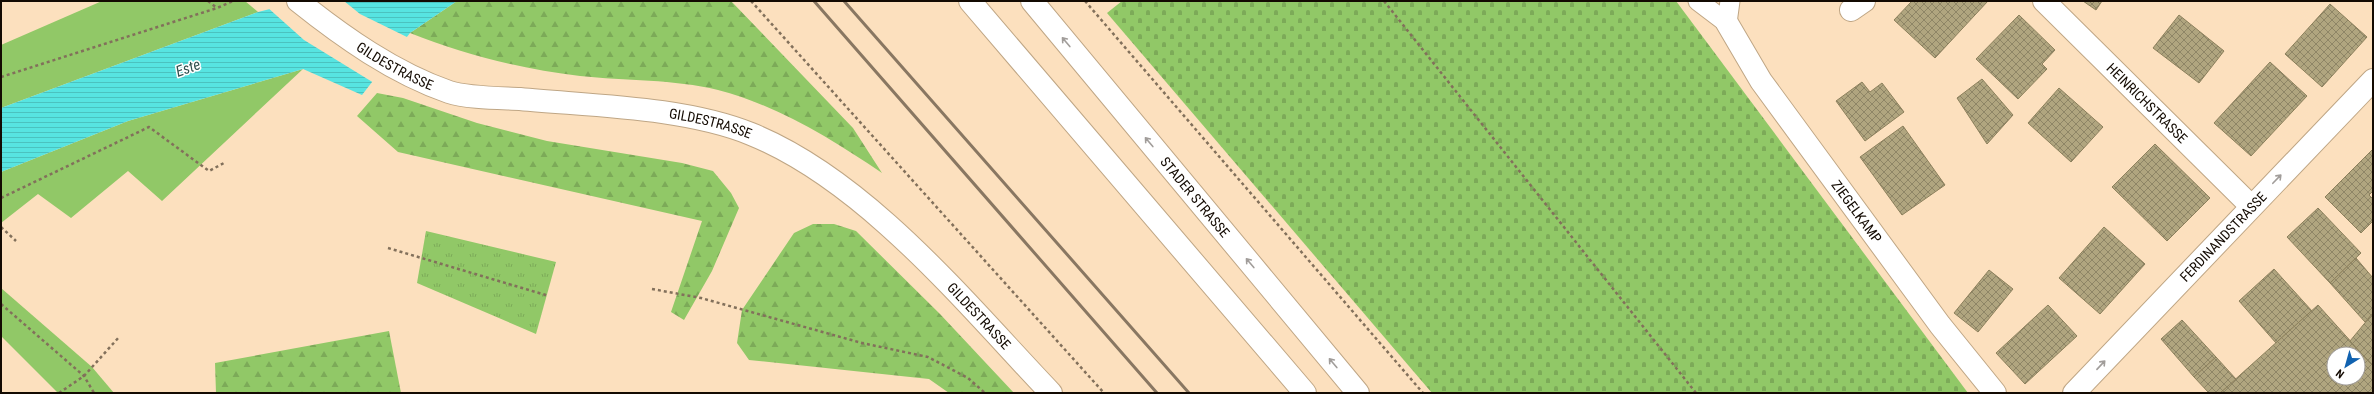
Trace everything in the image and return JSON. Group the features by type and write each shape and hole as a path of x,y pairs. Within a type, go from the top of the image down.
{"street":[{"name":"GILDESTRASSE","path":"298,1 330,26 399,70 451,93 687,115 751,134 803,161 869,207 938,275 1051,393"},
{"path":"970,1 1305,393"},
{"name":"STADER STRASSE","path":"1032,1 1358,393"},
{"name":"HEINRICHSTRASSE","path":"2044,1 2251,206"},
{"name":"ZIEGELKAMP","path":"1727,23 1761,81 1940,325 1995,393"},
{"name":"FERDINANDSTRASSE","path":"2074,393 2373,80"}],"lane":[{"path":"1698,1 1727,23 1730,1"}],"path":[{"path":"208,1 217,8"},
{"path":"1,77 217,8 233,1"},
{"path":"751,1 1104,393"},
{"path":"1085,1 1423,393"},
{"path":"1384,1 1696,393"},
{"path":"1,198 149,127 210,171 224,163"},
{"path":"1,227 16,241"},
{"path":"388,248 549,296"},
{"path":"652,289 702,298 862,343 928,357 968,378 985,393"},
{"path":"1,304 84,376 94,393"},
{"path":"59,393 84,376 120,336"}],"green space":[{"path":"102,1 245,1 258,12 1,108 1,45"},
{"path":"457,1 731,1 853,128 882,173 824,136 783,114 718,90 701,86 667,82 597,78 536,69 494,60 451,48 410,33"},
{"path":"1122,1 1676,1 1968,393 1432,393 1107,13"},
{"path":"303,69 162,201 128,171 71,218 38,194 1,223 1,172 128,121"},
{"path":"377,93 403,98 477,123 547,141 682,163 713,171 731,193 739,208 712,271 684,320 671,312 702,221 398,152 357,116"},
{"path":"813,224 834,224 856,231 940,314 1014,393 949,393 929,379 749,360 737,343 742,310 794,233"},
{"path":"426,231 556,262 536,334 417,283"},
{"path":"1,288 92,367 114,393 58,393 1,336"},
{"path":"389,331 401,393 216,393 215,363"}],"water":[{"name":"Este","path":"302,1 457,1 410,33 362,95 303,69 128,121 1,172 1,108 258,12"}],"pier":[{"path":"293,1 344,1 360,14 409,38 374,83 304,40 267,7"}],"building":[{"path":"1912,1 1988,1 1935,58 1894,20"},
{"path":"2083,1 2102,1 2096,10"},
{"path":"2330,4 2367,37 2322,87 2285,54"},
{"path":"2019,15 2055,50 2042,64 2047,69 2018,99 1976,59"},
{"path":"2179,15 2224,51 2199,83 2153,48"},
{"path":"2270,62 2307,96 2251,156 2214,123"},
{"path":"1982,79 2013,115 1987,144 1957,98"},
{"path":"1862,82 1870,92 1882,83 1904,112 1865,141 1836,101"},
{"path":"2059,88 2103,127 2071,162 2028,123"},
{"path":"1903,126 1945,185 1902,215 1860,157"},
{"path":"2155,144 2210,198 2167,241 2112,187"},
{"path":"2373,149 2373,191 2369,195 2373,199 2373,221 2361,233 2325,197"},
{"path":"2318,208 2361,253 2330,283 2287,237"},
{"path":"2104,227 2145,264 2100,314 2059,278"},
{"path":"2356,258 2373,278 2373,313 2365,322 2330,283"},
{"path":"2274,269 2312,311 2276,343 2239,301"},
{"path":"1989,270 2013,289 1978,332 1954,313"},
{"path":"2048,305 2077,336 2025,384 1996,353"},
{"path":"2318,305 2355,346 2326,346 2326,386 2366,386 2366,358 2373,366 2373,393 2220,393"},
{"path":"2373,313 2373,366 2366,358 2366,346 2355,346 2350,341"},
{"path":"2182,320 2216,357 2194,377 2161,339"},
{"path":"2216,357 2236,379 2220,393 2209,393 2194,377"}],"railway":[{"path":"814,1 1157,393"},
{"path":"844,1 1189,393"}]}
